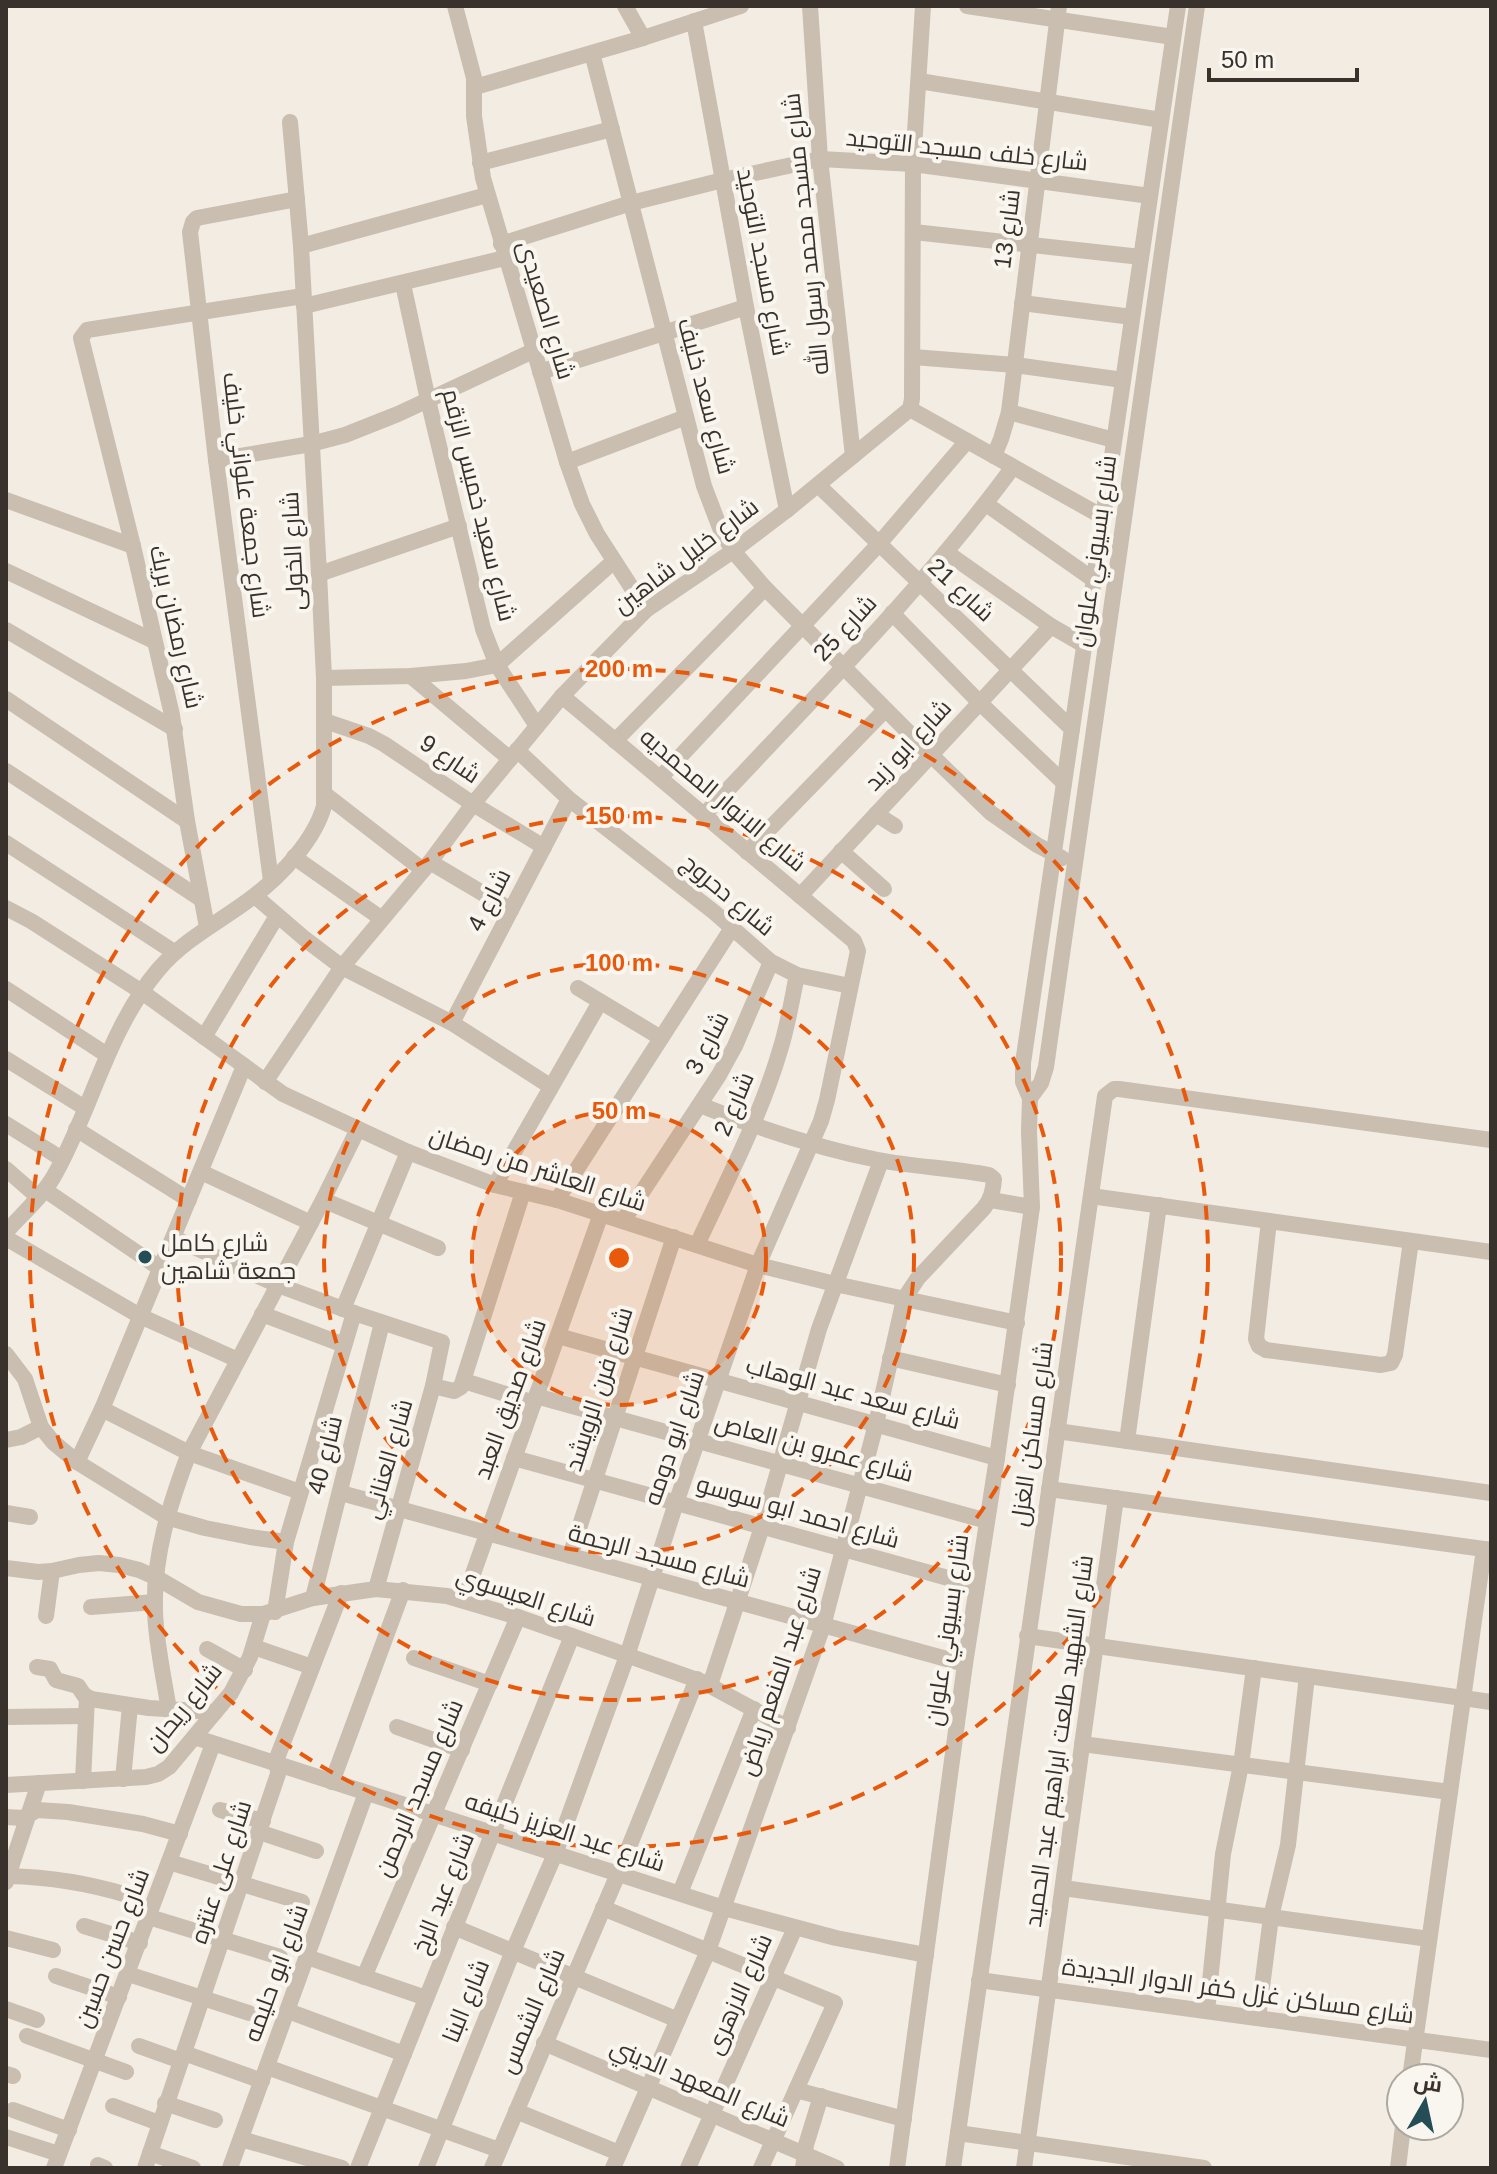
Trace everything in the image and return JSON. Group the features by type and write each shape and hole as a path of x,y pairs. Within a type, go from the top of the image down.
{"street":[{"name":"شارع الصعيدى","path":"455,6 473,69 474,116 487,195 567,462 597,534 646,610"},
{"path":"625,6 643,38"},
{"path":"475,87 643,38 694,21 716,9 741,6"},
{"name":"شارع مسجد محمد رسول الله","path":"810,6 820,159 853,456"},
{"path":"923,6 913,164 910,409 1103,517"},
{"path":"967,6 1058,13 1173,37"},
{"name":"شارع بسيوني علوان","path":"897,2168 965,1664 1032,1207 1030,1098 1023,1082 1023,1063 1178,6"},
{"name":"شارع بسيوني علوان","path":"1030,1098 1041,1083 1046,1067 1197,6"},
{"name":"شارع 13","path":"994,456 1009,412 1058,13"},
{"name":"شارع مسجد التوحيد","path":"694,21 787,510"},
{"name":"شارع سعد خليف","path":"592,53 704,486 720,528 733,551 765,588 885,710 991,813 1053,855 1075,862"},
{"path":"919,81 1161,120"},
{"name":"شارع الخولى","path":"6,1232 42,1193 62,1159 107,1055 142,992 174,952 255,896 271,881 294,857 319,823 326,795 324,678 301,246 290,122"},
{"path":"480,163 612,129"},
{"name":"شارع خلف مسجد التوحيد","path":"81,341 81,335 87,330 199,311 304,301 403,284 631,203 820,159 913,164 1150,196"},
{"path":"301,246 487,195"},
{"name":"شارع جمعة علواني خليف","path":"271,881 216,460 190,232 197,218 297,199"},
{"path":"914,232 1141,257"},
{"name":"شارع سعيد خميس الزقم","path":"403,284 483,629 497,665 537,726"},
{"path":"1022,303 1132,317"},
{"path":"540,372 746,307"},
{"name":"شارع رمضان بريك","path":"81,341 175,729 187,821 207,927"},
{"path":"216,460 311,444 375,424 533,351"},
{"path":"913,357 1015,365 1123,380"},
{"name":"شارع خليل شاهين","path":"265,1082 342,967 562,696 646,610 787,510 910,409"},
{"path":"1009,412 1114,440"},
{"path":"567,462 686,417"},
{"path":"660,778 878,545 967,441"},
{"name":"شارع 25","path":"704,815 919,583 1013,467"},
{"name":"شارع 21","path":"818,485 1072,729"},
{"path":"6,500 133,546"},
{"path":"986,504 1094,580"},
{"path":"319,574 459,526"},
{"path":"946,552 1051,626 1084,645"},
{"path":"324,678 411,676 497,665 614,561"},
{"path":"6,571 154,641"},
{"path":"615,741 765,588"},
{"path":"892,613 1064,783"},
{"name":"شارع ابو زيد","path":"800,896 1051,626"},
{"path":"6,630 175,729"},
{"name":"شارع دحروج","path":"411,676 771,962 797,975 850,986"},
{"name":"شارع الانوار المحمديه","path":"562,696 854,941"},
{"path":"6,699 187,821"},
{"path":"747,852 885,710"},
{"name":"شارع 9","path":"325,721 376,740 544,847"},
{"path":"6,771 201,899"},
{"path":"326,795 427,866 511,910"},
{"name":"شارع 4","path":"452,1023 569,799"},
{"path":"876,814 895,826"},
{"path":"6,843 174,952"},
{"path":"841,851 884,889"},
{"path":"294,857 382,919"},
{"path":"255,896 342,967 452,1023 550,1086"},
{"name":"شارع العاشر من رمضان","path":"6,908 142,992 265,1082 292,1098 408,1152 495,1185 557,1200 758,1265 1017,1323"},
{"path":"204,1037 277,916"},
{"path":"557,1200 732,928"},
{"name":"شارع ابو دومه","path":"555,1854 627,1656 758,1265 812,1144 827,1100 858,951 854,941"},
{"name":"شارع 3","path":"623,1221 735,1046 771,962"},
{"name":"شارع 2","path":"697,1245 752,1126 782,1046 797,975"},
{"path":"578,988 661,1038"},
{"path":"6,989 107,1055"},
{"path":"495,1185 600,1002"},
{"path":"6,1059 85,1108"},
{"path":"77,1462 102,1409 244,1066"},
{"name":"شارع مساكن الغزل","path":"953,2168 1104,1101 1109,1091 1114,1089 1491,1140"},
{"path":"700,1105 752,1126 881,1161 989,1175 994,1179 991,1200 1032,1207"},
{"path":"6,1124 62,1159"},
{"path":"76,1129 189,1200"},
{"path":"169,1710 155,1602 166,1517 189,1453 358,1129"},
{"name":"شارع ريحان","path":"6,1785 146,1777 164,1771 231,1693 245,1670 269,1613 286,1542 344,1345 349,1311 379,1223 408,1152"},
{"name":"شارع الشمس","path":"492,2168 573,1975 738,1603 819,1329 881,1161"},
{"path":"6,1169 161,1269"},
{"path":"201,1172 311,1223"},
{"path":"433,1386 458,1390 464,1381 523,1192"},
{"path":"1091,1196 1491,1252"},
{"path":"323,1200 438,1248"},
{"name":"شارع عبد المنعم رياض","path":"616,2161 708,1951 823,1626 861,1486 904,1299 918,1278 991,1200"},
{"path":"1127,1441 1159,1205"},
{"name":"شارع صديق العبد","path":"464,1599 601,1214"},
{"path":"1269,1221 1256,1339 1259,1346 1266,1350 1381,1365 1391,1363 1395,1355 1411,1241"},
{"name":"شارع فرن الرويشد","path":"570,1556 674,1237"},
{"path":"6,1238 140,1316 238,1360"},
{"path":"174,1238 278,1285 382,1323"},
{"path":"262,1314 344,1345"},
{"name":"شارع العناني","path":"376,1589 433,1386 442,1342 382,1323"},
{"name":"شارع 40","path":"313,1598 382,1323"},
{"name":"شارع سعد عبد الوهاب","path":"558,1336 997,1458"},
{"path":"6,1354 25,1379 41,1427 77,1462 166,1517 205,1528 286,1542"},
{"path":"890,1358 1008,1385"},
{"name":"شارع عمرو بن العاص","path":"464,1381 615,1418 987,1521"},
{"path":"102,1409 189,1453 300,1492"},
{"path":"6,1440 21,1437 41,1427"},
{"path":"1057,1431 1491,1493 1491,1486"},
{"name":"شارع احمد ابو سوسو","path":"514,1458 977,1586"},
{"path":"1049,1489 1487,1550 1412,2062"},
{"name":"شارع مسجد الرحمة","path":"341,1493 965,1664"},
{"name":"شارع الشهيد طلعت ابراهيم عبد الحميد","path":"1024,2168 1116,1498"},
{"path":"6,1513 30,1517"},
{"name":"شارع العيسوي","path":"6,1568 30,1572 99,1563 119,1565 157,1578 208,1606 241,1614 269,1613 313,1598 376,1589 464,1599 703,1682 788,1728"},
{"path":"46,1616 52,1571"},
{"path":"332,1782 403,1590"},
{"name":"شارع على عنتره","path":"147,2160 261,1827 278,1774 277,1758 341,1593"},
{"path":"91,1607 155,1602"},
{"name":"شارع مسجد الرحمن","path":"364,1977 518,1617"},
{"name":"شارع عيد الرخ","path":"358,2168 572,1636"},
{"path":"1027,1636 1491,1702"},
{"path":"254,1647 312,1667"},
{"path":"207,1649 245,1670"},
{"path":"414,1658 490,1684"},
{"path":"37,1667 50,1669 56,1680 78,1686 87,1698 83,1781"},
{"path":"1207,2011 1224,1845 1241,1765 1254,1668"},
{"path":"1258,2018 1271,1917 1288,1845 1307,1676"},
{"path":"87,1698 130,1706 215,1712"},
{"path":"123,1779 130,1706"},
{"path":"680,1893 754,1709"},
{"path":"6,1717 86,1716"},
{"path":"397,1727 462,1750"},
{"name":"شارع عبد العزيز خليفه","path":"194,1737 724,1908 795,1928 926,1955"},
{"name":"شارع حسن حسين","path":"57,2161 213,1744"},
{"path":"1082,1744 1450,1792"},
{"path":"39,1783 7,1879 68,1881 127,1895"},
{"name":"شارع ابو حليمه","path":"230,2168 366,1793"},
{"path":"6,1817 20,1819 37,1810 68,1812 143,1824 180,1834"},
{"path":"220,1810 316,1851"},
{"name":"شارع البنا","path":"426,2168 555,1854"},
{"path":"169,1862 302,1902"},
{"path":"1063,1888 1429,1939"},
{"path":"603,1908 834,2002 835,2006 761,2168"},
{"path":"149,1917 280,1957"},
{"path":"84,1926 140,1943"},
{"path":"454,1927 678,2020"},
{"name":"شارع الازهرى","path":"688,2168 795,1928"},
{"path":"6,1938 53,1950"},
{"path":"307,1957 426,1998"},
{"path":"128,1974 249,2013"},
{"path":"56,1976 119,1997"},
{"name":"شارع مساكن غزل كفر الدوار الجديدة","path":"979,1980 1491,2050"},
{"path":"6,2009 37,2020"},
{"path":"288,2011 404,2054"},
{"path":"27,2036 126,2072"},
{"name":"شارع المعهد الديني","path":"544,2043 774,2140 804,2161 837,2168"},
{"path":"139,2046 265,2074 382,2109 499,2150"},
{"path":"796,2090 904,2119"},
{"path":"804,2161 821,2096"},
{"path":"165,2103 215,2120"},
{"path":"113,2106 159,2123"},
{"path":"13,2110 69,2130"},
{"path":"516,2111 616,2161"},
{"path":"958,2133 1204,2168"},
{"path":"6,2137 57,2161"},
{"path":"241,2139 342,2168"},
{"path":"1398,2168 1401,2142"},
{"path":"147,2160 193,2168"}],"place":[{"name":"شارع كامل جمعة شاهين","path":"145,1257"}]}
